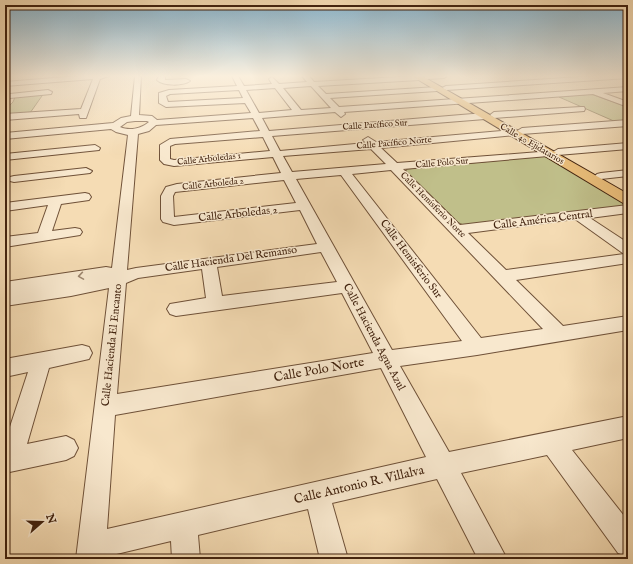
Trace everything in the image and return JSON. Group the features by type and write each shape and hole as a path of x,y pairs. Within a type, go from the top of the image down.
{"main road":[{"name":"Calle 40 Ejidatarios","path":"466,102 553,152 628,200"},
{"name":"Calle 40 Ejidatarios","path":"553,152 628,191"}],"street":[{"path":"35,115 42,102"},
{"path":"5,117 84,113 88,102"},
{"name":"Calle Hacienda El Encanto","path":"91,552 106,406 124,274 136,102"},
{"path":"162,102 169,105 252,108 298,112 445,102"},
{"name":"Calle Hacienda Agua Azul","path":"249,102 493,559"},
{"path":"290,102 298,112"},
{"name":"Calle Hemisferio Norte","path":"330,102 560,334"},
{"path":"566,102 617,124"},
{"path":"619,102 628,106"},
{"path":"5,136 115,126 124,120 134,125 149,127 153,123 252,108"},
{"name":"Calle Pacífico Sur","path":"265,133 489,116 588,112"},
{"path":"115,126 115,128 122,131 149,118 153,121 153,123"},
{"name":"Calle Pacífico Norte","path":"276,153 628,123"},
{"name":"Calle Arboledas 1","path":"265,133 170,141 165,145 165,160 174,163 276,153"},
{"name":"Calle Polo Sur","path":"288,176 628,146"},
{"path":"5,157 95,148"},
{"path":"65,174 75,150"},
{"path":"6,191 30,154"},
{"path":"14,179 86,172"},
{"name":"Calle Hemisferio Sur","path":"345,172 477,347"},
{"path":"601,176 628,173"},
{"name":"Calle Arboleda 2","path":"171,220 168,216 167,196 168,192 173,189 288,176"},
{"path":"5,208 85,197"},
{"path":"43,237 56,201"},
{"name":"Calle Arboledas 2","path":"171,220 304,206"},
{"name":"Calle América Central","path":"457,230 628,210"},
{"path":"579,216 628,250"},
{"path":"5,242 75,232"},
{"name":"Calle Hacienda Del Remanso","path":"5,288 326,247"},
{"path":"503,276 628,258"},
{"path":"208,262 215,303"},
{"name":"Calle Hacienda Del Remanso","path":"5,300 124,274"},
{"path":"176,310 215,303 347,287"},
{"name":"Calle Polo Norte","path":"106,406 386,359 477,347 628,323"},
{"path":"5,368 82,353"},
{"path":"8,461 41,361"},
{"name":"Calle Antonio R. Villalva","path":"91,552 184,525 443,465 628,427"},
{"path":"552,443 628,543"},
{"path":"8,461 66,448"},
{"path":"316,495 334,559"},
{"path":"184,525 186,559"}],"shaded area":[{"path":"13,102 37,102 30,113 5,115 5,110"},
{"path":"571,102 615,102 628,107 628,121 616,122"},
{"path":"546,156 625,202 624,206 466,226 459,223 406,171 407,169"}]}
